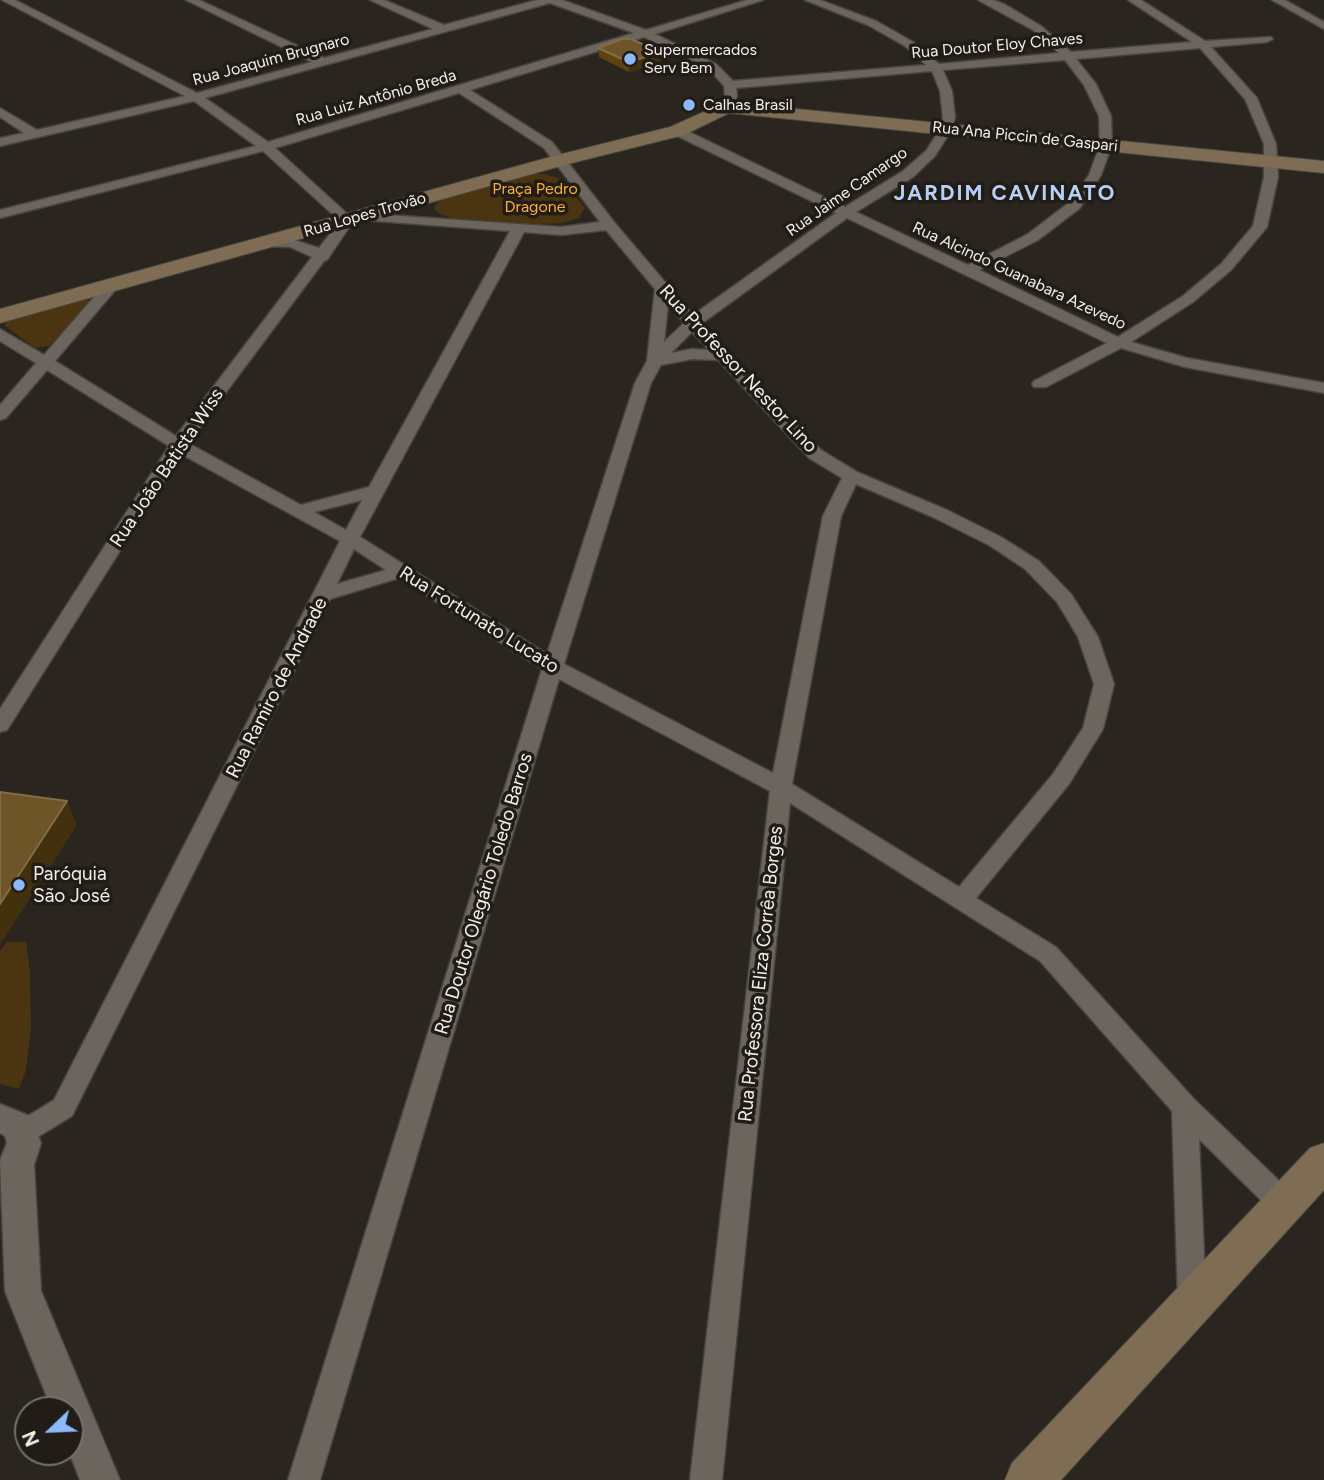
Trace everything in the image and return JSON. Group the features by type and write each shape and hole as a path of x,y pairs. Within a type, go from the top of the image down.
{"main road":[{"name":"Rua Ana Piccin de Gaspari","path":"726,107 1324,167"},
{"name":"Rua Lopes Trovão","path":"0,316 561,160 677,131 726,107"},
{"path":"1029,1480 1311,1177"}],"street":[{"path":"7,0 196,97 266,147 355,218 561,230 609,225"},
{"path":"191,0 324,62"},
{"path":"375,0 443,29"},
{"path":"551,0 646,34 712,66 730,85 731,96 726,107"},
{"name":"Rua Joaquim Brugnaro","path":"0,142 196,97 551,0"},
{"name":"Rua Luiz Antônio Breda","path":"0,214 266,147 758,0"},
{"path":"810,0 872,23 909,44 936,67 946,91 949,117 946,129"},
{"path":"967,271 1032,237 1075,205 1095,175 1105,145 1105,116 1090,84 1068,56 1037,28 1000,6 983,0"},
{"path":"1040,384 1119,343 1188,299 1226,267 1260,227 1271,177 1270,144 1251,98 1202,44 1133,0"},
{"path":"1277,0 1324,26"},
{"name":"Rua Doutor Eloy Chaves","path":"730,85 1267,39"},
{"name":"Rua Professor Nestor Lino","path":"462,90 548,145 662,289 815,454 851,476 941,514 995,541 1032,565 1064,598 1088,637 1104,684 1093,729 1061,779 962,899"},
{"path":"0,112 35,134"},
{"name":"Rua Jaime Camargo","path":"692,323 846,212 908,174 932,153 946,129"},
{"name":"Rua Alcindo Guanabara Azevedo","path":"677,131 1119,343 1185,362 1324,388"},
{"path":"440,194 431,201 431,208 437,216 450,222"},
{"name":"Rua João Batista Wiss","path":"0,726 178,445 355,218"},
{"name":"Rua Ramiro de Andrade","path":"7,1139 63,1108 350,539 519,228"},
{"path":"266,243 291,243 309,248 322,257"},
{"path":"0,415 43,362 113,285"},
{"path":"662,289 655,361 692,354 724,356"},
{"name":"Rua Doutor Olegário Toledo Barros","path":"304,1480 552,667 643,383 655,361 692,323"},
{"name":"Rua Fortunato Lucato","path":"0,334 178,445 350,539 552,667 781,787 962,899"},
{"name":"Rua Professora Eliza Corrêa Borges","path":"706,1480 781,787 832,516 851,476"},
{"path":"299,511 376,491"},
{"path":"324,594 358,582 403,572"},
{"path":"962,899 1048,954 1185,1107 1311,1177"},
{"path":"1185,1107 1192,1302"},
{"path":"7,1139 11,1273 100,1480"}],"green space":[{"name":"Praça Pedro Dragone","path":"529,174 545,174 559,178 585,208 579,218 563,223 539,224 452,218 440,214 434,208 440,199"},
{"path":"85,298 91,302 49,346 35,348 5,326 5,321"},
{"path":"7,942 26,942 30,972 31,1027 26,1070 19,1089 0,1084 0,951"}],"building":[{"path":"622,39 631,39 661,52 629,62 598,48"},
{"path":"0,792 67,801 0,904"}],"place":[{"name":"Supermercados Serv Bem","path":"630,59"},
{"name":"Calhas Brasil","path":"689,105"},
{"name":"Paróquia São José","path":"19,885"}],"district":[{"name":"JARDIM CAVINATO","path":"1005,194"}]}
